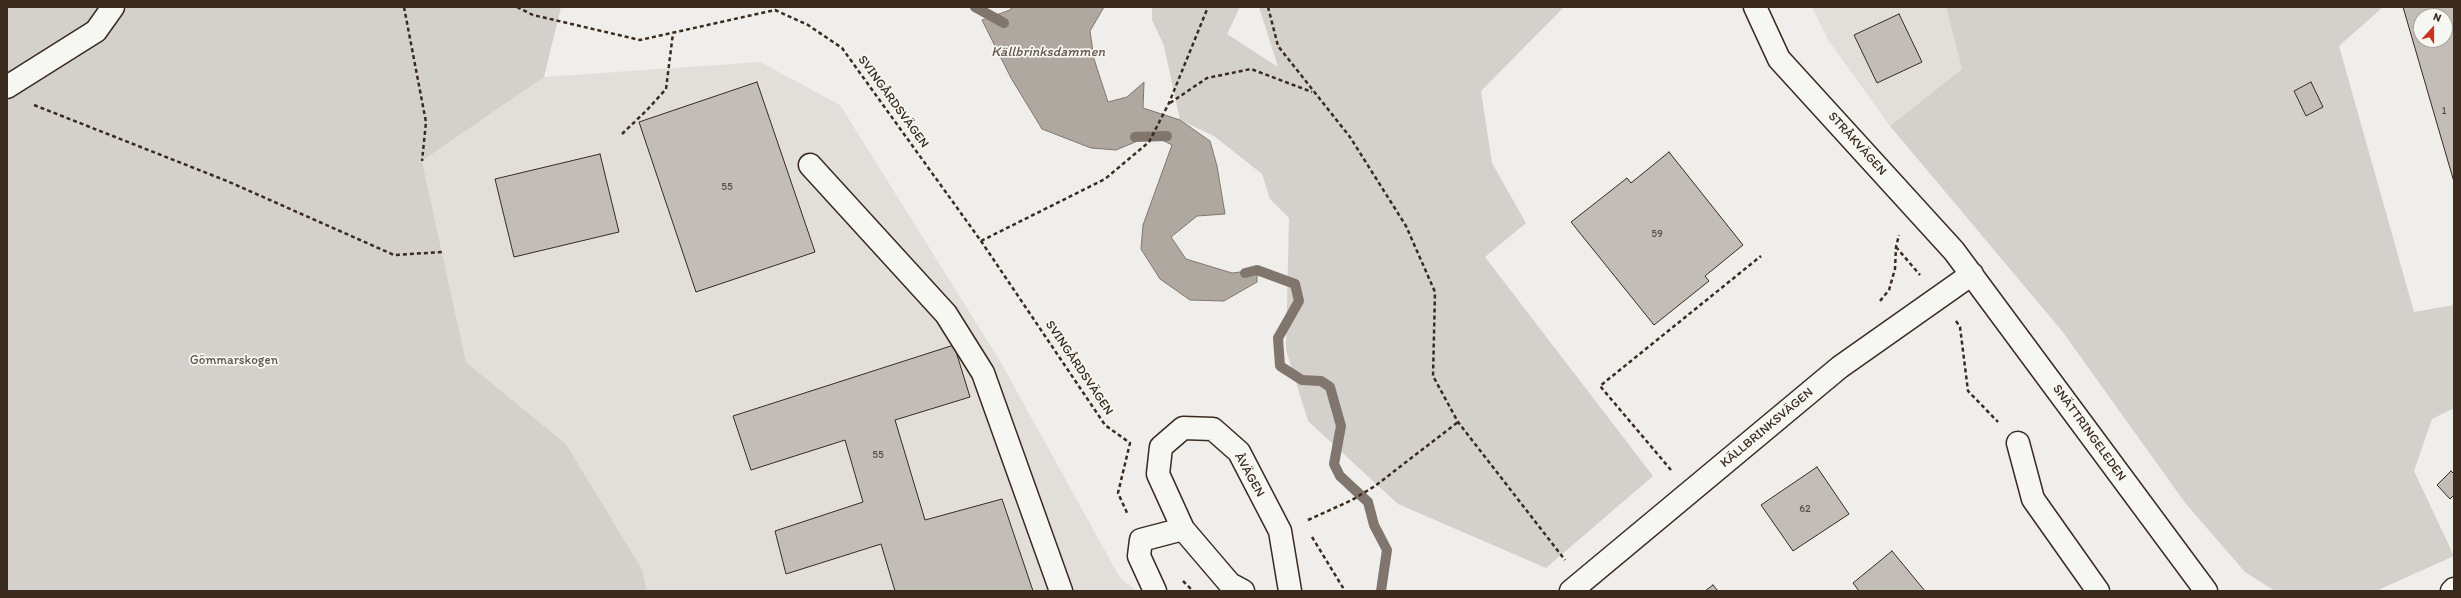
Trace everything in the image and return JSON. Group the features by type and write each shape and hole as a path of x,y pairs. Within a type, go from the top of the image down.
{"street":[{"path":"7,88 96,31 113,7"},
{"name":"STRÅKVÄGEN","path":"1755,7 1779,59 1954,251 1972,274"},
{"path":"810,165 946,314 983,373 1061,591"},
{"name":"KÄLLBRINKSVÄGEN","path":"1571,591 1840,367 1972,274"},
{"name":"SNÄTTRINGELEDEN","path":"1972,274 2206,591"},
{"name":"ÅVÄGEN","path":"1242,591 1230,584 1183,529 1158,474 1161,446 1183,428 1213,429 1239,452 1280,532 1290,591"},
{"path":"2018,443 2033,499 2098,591"},
{"path":"1155,591 1139,556 1141,540 1183,529"}],"path":[{"path":"404,7 426,122 422,161"},
{"name":"SVINGÅRDSVÄGEN","path":"517,7 533,15 640,40 775,10 808,25 842,48 981,240 1104,425 1130,443"},
{"path":"981,240 1105,179 1149,142 1169,103 1208,7"},
{"path":"1268,7 1278,46 1350,137 1406,226 1435,292 1433,376 1458,422 1566,562"},
{"path":"622,134 666,89 673,33"},
{"path":"1169,103 1208,78 1252,69 1313,92"},
{"path":"29,103 227,181 394,255 442,252"},
{"path":"1876,306 1889,290 1895,269 1896,247 1900,230"},
{"path":"1673,472 1600,386 1761,256"},
{"path":"1960,327 1968,391 2018,443"},
{"path":"1280,532 1352,500 1375,486 1458,422"},
{"path":"1667,476 1678,467"},
{"path":"1303,522 1345,591"},
{"path":"1562,567 1572,557"}],"shaded area":[{"path":"1812,7 1946,7 1962,69 1890,126 1828,40"},
{"path":"760,62 840,105 1000,361 1120,578 1137,591 647,591 642,569 566,444 466,362 422,161 544,77"}],"green space":[{"name":"Gömmarskogen","path":"7,7 561,7 544,77 422,161 466,362 566,444 642,569 647,591 7,591"},
{"path":"1152,7 1240,7 1227,34 1278,67 1259,7 1564,7 1481,91 1492,163 1526,223 1485,257 1653,476 1546,568 1398,504 1308,421 1286,350 1289,218 1270,199 1262,174 1214,136 1180,120 1164,46 1152,20"},
{"path":"1946,7 2383,7 2339,46 2414,312 2454,305 2454,408 2432,419 2414,471 2454,556 2376,591 2275,591 2245,572 2186,504 2062,331 1890,126 1962,69"}],"water":[{"name":"Källbrinksdammen","path":"1012,7 1104,7 1090,31 1094,59 1108,102 1127,97 1144,82 1143,108 1180,120 1210,141 1217,166 1225,214 1197,216 1171,237 1186,259 1232,273 1257,270 1257,282 1224,301 1190,300 1160,279 1141,249 1143,225 1172,145 1152,135 1116,150 1091,148 1042,129 1011,78 982,20 1010,10"}],"building":[{"path":"2403,7 2454,7 2454,182 2415,48 2453,48 2453,8 2413,8 2413,41"},
{"path":"1899,14 1922,62 1877,83 1854,35"},
{"path":"757,82 815,252 696,292 639,122"},
{"path":"2311,82 2323,107 2306,116 2294,91"},
{"path":"1669,152 1743,245 1705,276 1709,281 1654,325 1571,222 1627,178 1631,183"},
{"path":"600,154 619,232 514,257 495,179"},
{"path":"954,345 970,397 895,420 925,520 1002,499 1033,591 895,591 881,544 786,574 775,531 863,502 845,440 751,470 733,416"},
{"path":"1817,467 1849,514 1793,551 1761,505"},
{"path":"2451,471 2454,474 2454,495 2450,499 2437,485"},
{"path":"1892,551 1925,591 1859,591 1853,583"},
{"path":"1713,585 1718,591 1705,591"}],"waterway":[{"path":"975,7 1004,23"},
{"path":"1135,137 1167,136"},
{"path":"1245,273 1257,270 1295,284 1299,301 1278,338 1280,366 1302,380 1321,381 1330,387 1341,426 1334,464 1340,476 1368,502 1374,525 1387,550 1381,591"}]}
